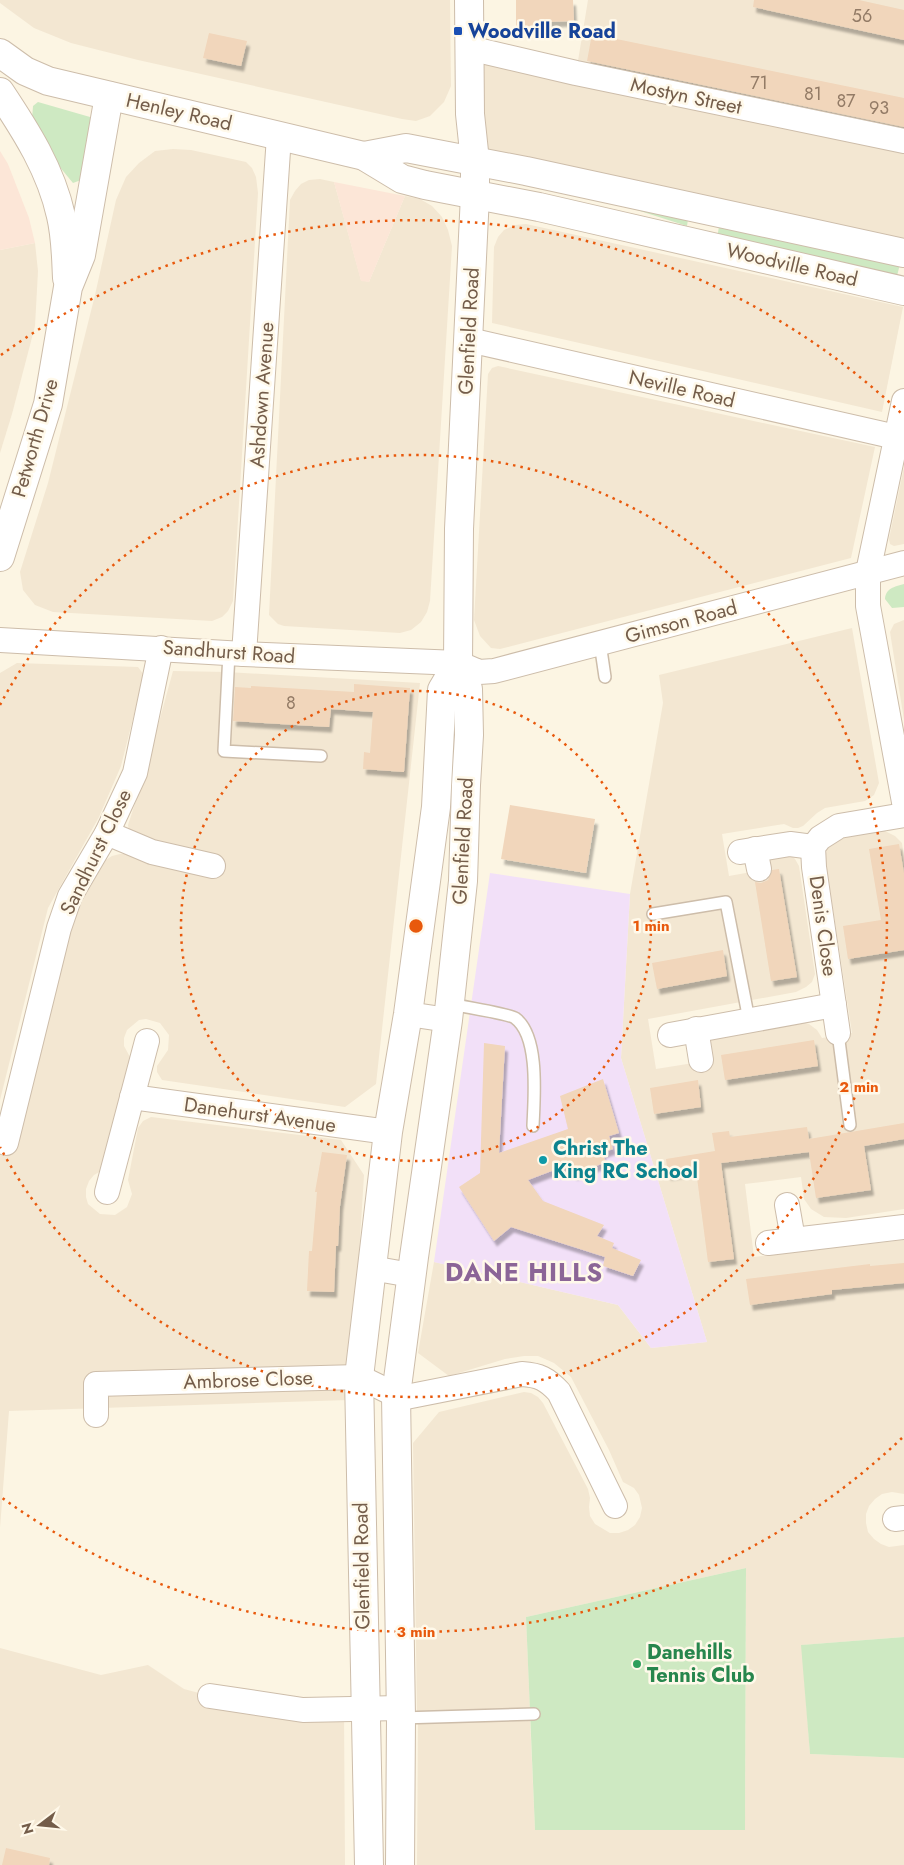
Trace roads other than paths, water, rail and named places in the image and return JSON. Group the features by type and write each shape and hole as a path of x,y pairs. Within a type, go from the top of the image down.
{"street":[{"name":"Glenfield Road","path":"400,1865 396,1395 411,1275 449,1012 463,881 466,785 470,735 468,689 458,663 459,529 475,195 475,161 470,114 469,0"},
{"name":"Mostyn Street","path":"469,48 576,73 904,141"},
{"name":"Henley Road","path":"0,53 25,71 48,81 364,156 402,179 475,195"},
{"path":"24,127 24,111 27,101 48,81"},
{"name":"Petworth Drive","path":"0,92 42,158 55,194 64,235 68,287"},
{"name":"Petworth Drive","path":"0,557 48,404 68,287 82,255 109,96"},
{"name":"Ashdown Avenue","path":"237,654 279,136"},
{"name":"Henley Road","path":"364,156 406,148 475,161"},
{"name":"Woodville Road","path":"475,161 904,253"},
{"path":"55,194 93,195"},
{"name":"Woodville Road","path":"475,195 539,207 904,291"},
{"path":"700,244 710,211"},
{"name":"Neville Road","path":"469,340 896,437"},
{"path":"904,401 868,572 868,606 904,802"},
{"name":"Gimson Road","path":"458,663 479,672 494,671 904,563"},
{"name":"Sandhurst Road","path":"0,640 237,654 458,663"},
{"name":"Sandhurst Close","path":"6,1143 59,928 70,896 107,832 135,773 160,648"},
{"name":"Glenfield Road","path":"369,1865 364,1710 359,1377 388,1132 408,1014 436,807 442,690 458,663"},
{"name":"Denis Close","path":"838,1033 814,867 813,848 820,838 839,826 904,815"},
{"path":"107,832 152,852 213,866"},
{"name":"Denis Close","path":"751,857 790,844 813,848"},
{"name":"Denis Close","path":"670,1035 834,1005"},
{"path":"408,1014 449,1012"},
{"path":"696,1029 701,1060"},
{"path":"107,1192 147,1041"},
{"name":"Danehurst Avenue","path":"132,1096 388,1132"},
{"path":"787,1205 794,1239"},
{"path":"768,1243 904,1227"},
{"path":"371,1268 411,1275"},
{"path":"396,1395 406,1397 522,1374 538,1375 549,1380 559,1392 615,1506"},
{"name":"Ambrose Close","path":"96,1415 96,1384 359,1377 396,1395"},
{"path":"210,1696 303,1710 364,1710 400,1713"}],"lane":[{"path":"600,643 606,678"},
{"path":"237,654 224,751 321,756"},
{"path":"653,914 726,902 749,1020"},
{"path":"449,1012 514,1017 525,1030 535,1070 533,1126"},
{"path":"838,1033 850,1125"},
{"path":"400,1713 534,1714"}],"place":[{"name":"Woodville Road","path":"458,31"},
{"name":"Christ The King RC School","path":"543,1160"},
{"name":"Danehills Tennis Club","path":"637,1664"}],"district":[{"name":"DANE HILLS","path":"524,1272"}]}
